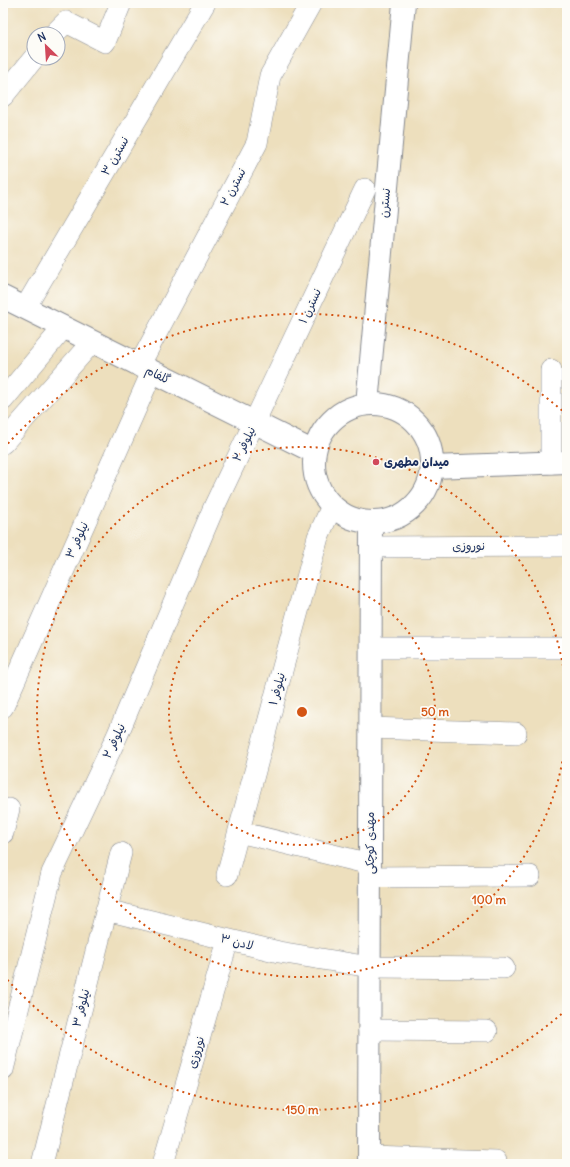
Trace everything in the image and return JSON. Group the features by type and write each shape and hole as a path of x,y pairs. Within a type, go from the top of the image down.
{"street":[{"path":"62,26 66,22 105,42 121,3"},
{"name":"نسترن ۳","path":"25,308 205,3"},
{"name":"نسترن ۲","path":"145,369 257,143 270,76 311,3"},
{"name":"نسترن","path":"367,404 404,3"},
{"path":"3,96 27,66"},
{"name":"نسترن ۱","path":"255,422 365,189"},
{"name":"گلفام","path":"3,297 62,328 314,452"},
{"path":"3,400 62,328"},
{"path":"3,443 92,342"},
{"name":"نیلوفر ۳","path":"3,707 145,369"},
{"path":"432,467 559,462 551,370"},
{"path":"367,404 384,404 400,410 414,420 425,434 429,444 432,467 428,484 414,504 406,512 389,520 371,522 357,520 343,515 332,506 320,490 314,471 314,452 321,434 332,419 348,409 367,404"},
{"name":"نیلوفر ۲","path":"3,1070 52,873 117,736 214,507 255,422"},
{"name":"نیلوفر ۱","path":"227,875 318,537 332,506"},
{"name":"مهدی کوچکی","path":"369,1161 371,522"},
{"name":"نوروزی","path":"371,547 567,546"},
{"path":"371,648 561,648"},
{"path":"370,728 516,733"},
{"path":"3,833 9,809"},
{"path":"239,832 370,871 530,876"},
{"name":"نیلوفر ۳","path":"42,1164 121,853"},
{"name":"لادن ۳","path":"106,910 279,952 370,967 504,968"},
{"name":"نوروزی","path":"163,1164 228,940"},
{"path":"369,1030 487,1031"},
{"path":"369,1161 496,1161 496,1164"}],"place":[{"name":"میدان مطهری","path":"376,462"}]}
